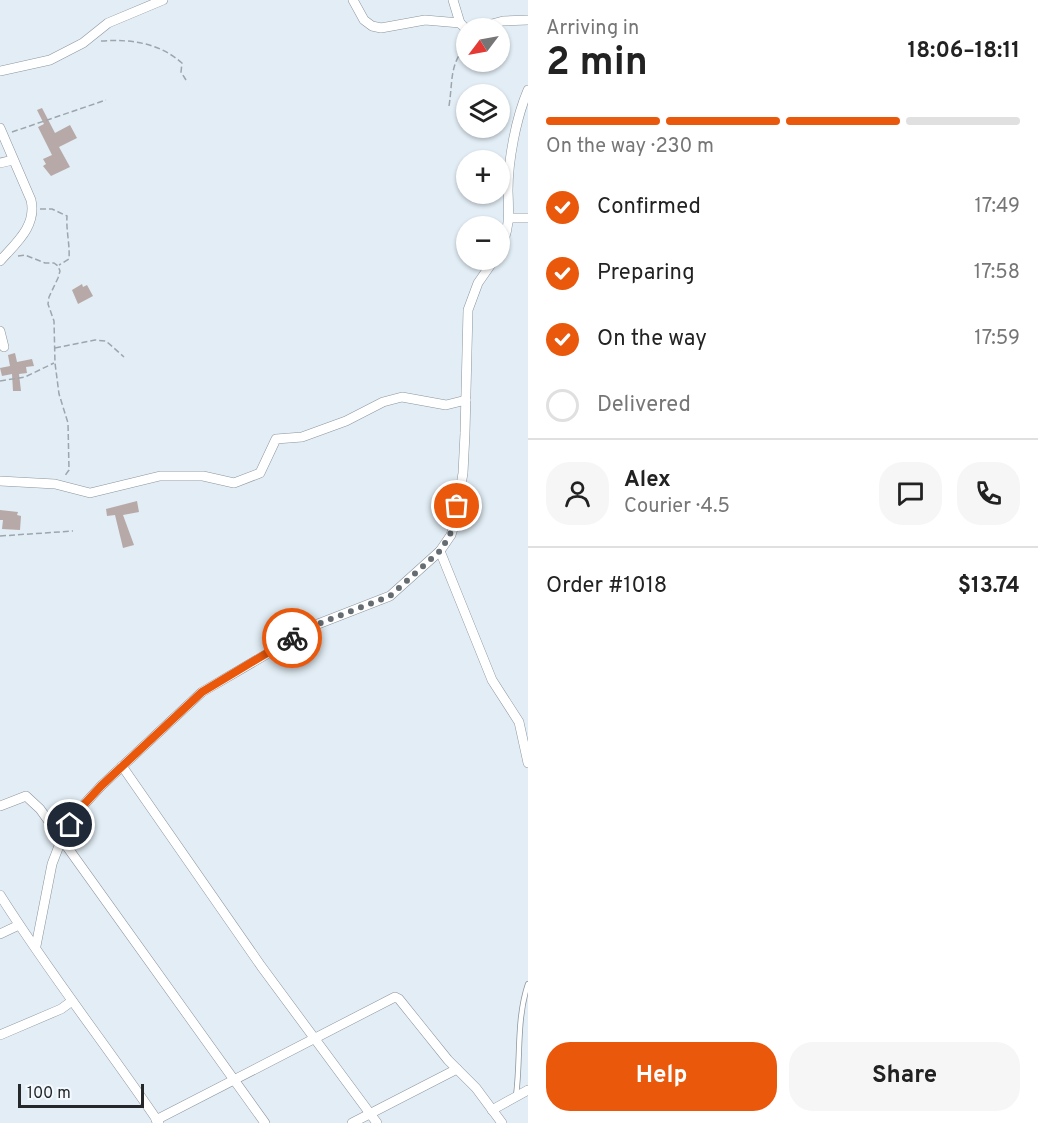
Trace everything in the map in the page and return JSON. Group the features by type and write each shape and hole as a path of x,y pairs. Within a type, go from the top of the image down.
{"street":[{"path":"0,71 50,60 83,43 108,23 163,0"},
{"path":"353,0 364,20 372,26 381,28 425,20 456,25"},
{"path":"453,0 461,18"},
{"path":"510,21 528,20"},
{"path":"509,216 508,191 511,159 521,107 528,90"},
{"path":"0,261 32,221 33,207 1,132"},
{"path":"0,163 13,160"},
{"path":"510,218 528,218"},
{"path":"36,946 52,864 62,838 78,811 122,766 202,692 318,624 390,596 440,551 455,522 463,473 468,310 478,284 487,270"},
{"path":"0,331 4,347"},
{"path":"0,481 55,484 90,493 160,476 203,476 234,483 260,473 276,439 302,437 346,421 383,402 402,397 446,405 466,400"},
{"path":"440,551 492,680 519,722 528,763"},
{"path":"122,766 261,966 377,1123"},
{"path":"0,806 26,796 40,809 265,1123"},
{"path":"0,895 158,1121 233,1079 395,997 477,1089 502,1123"},
{"path":"0,934 19,925"},
{"path":"0,1035 60,1009 72,1001"},
{"path":"352,1123 457,1069"},
{"path":"492,1110 528,1090"}],"lane":[{"path":"516,1096 528,984"}],"path":[{"path":"100,41 138,41 160,48 182,63 181,72 186,80"},
{"path":"449,106 450,81 456,58"},
{"path":"1,132 106,100"},
{"path":"33,207 42,210 52,209 67,216 69,259 58,266"},
{"path":"0,261 25,255 45,264 54,263 60,271 48,304 54,321 55,363 59,394 68,423 69,470 65,477 55,484"},
{"path":"54,348 95,340 106,341 124,357"},
{"path":"0,381 25,377 55,363"},
{"path":"0,536 73,531"}],"building":[{"path":"42,108 55,133 70,125 77,138 59,147 70,167 51,176 43,166 46,164 43,159 52,155 38,127 44,124 37,110"},
{"path":"82,284 83,287 87,285 93,296 78,304 72,290"},
{"path":"15,353 17,362 32,359 34,366 26,367 27,373 19,374 21,391 13,391 12,374 2,376 0,368 10,366 8,355"},
{"path":"137,501 139,512 123,515 134,545 123,548 115,515 107,516 106,509"},
{"path":"0,510 18,512 17,515 21,516 20,530 2,529 3,520 0,520"}],"way so far":[{"path":"292,638 318,624 390,596 440,551 455,522 457,506"}],"route":[{"path":"70,825 78,811 101,786 202,692 292,638"}]}
